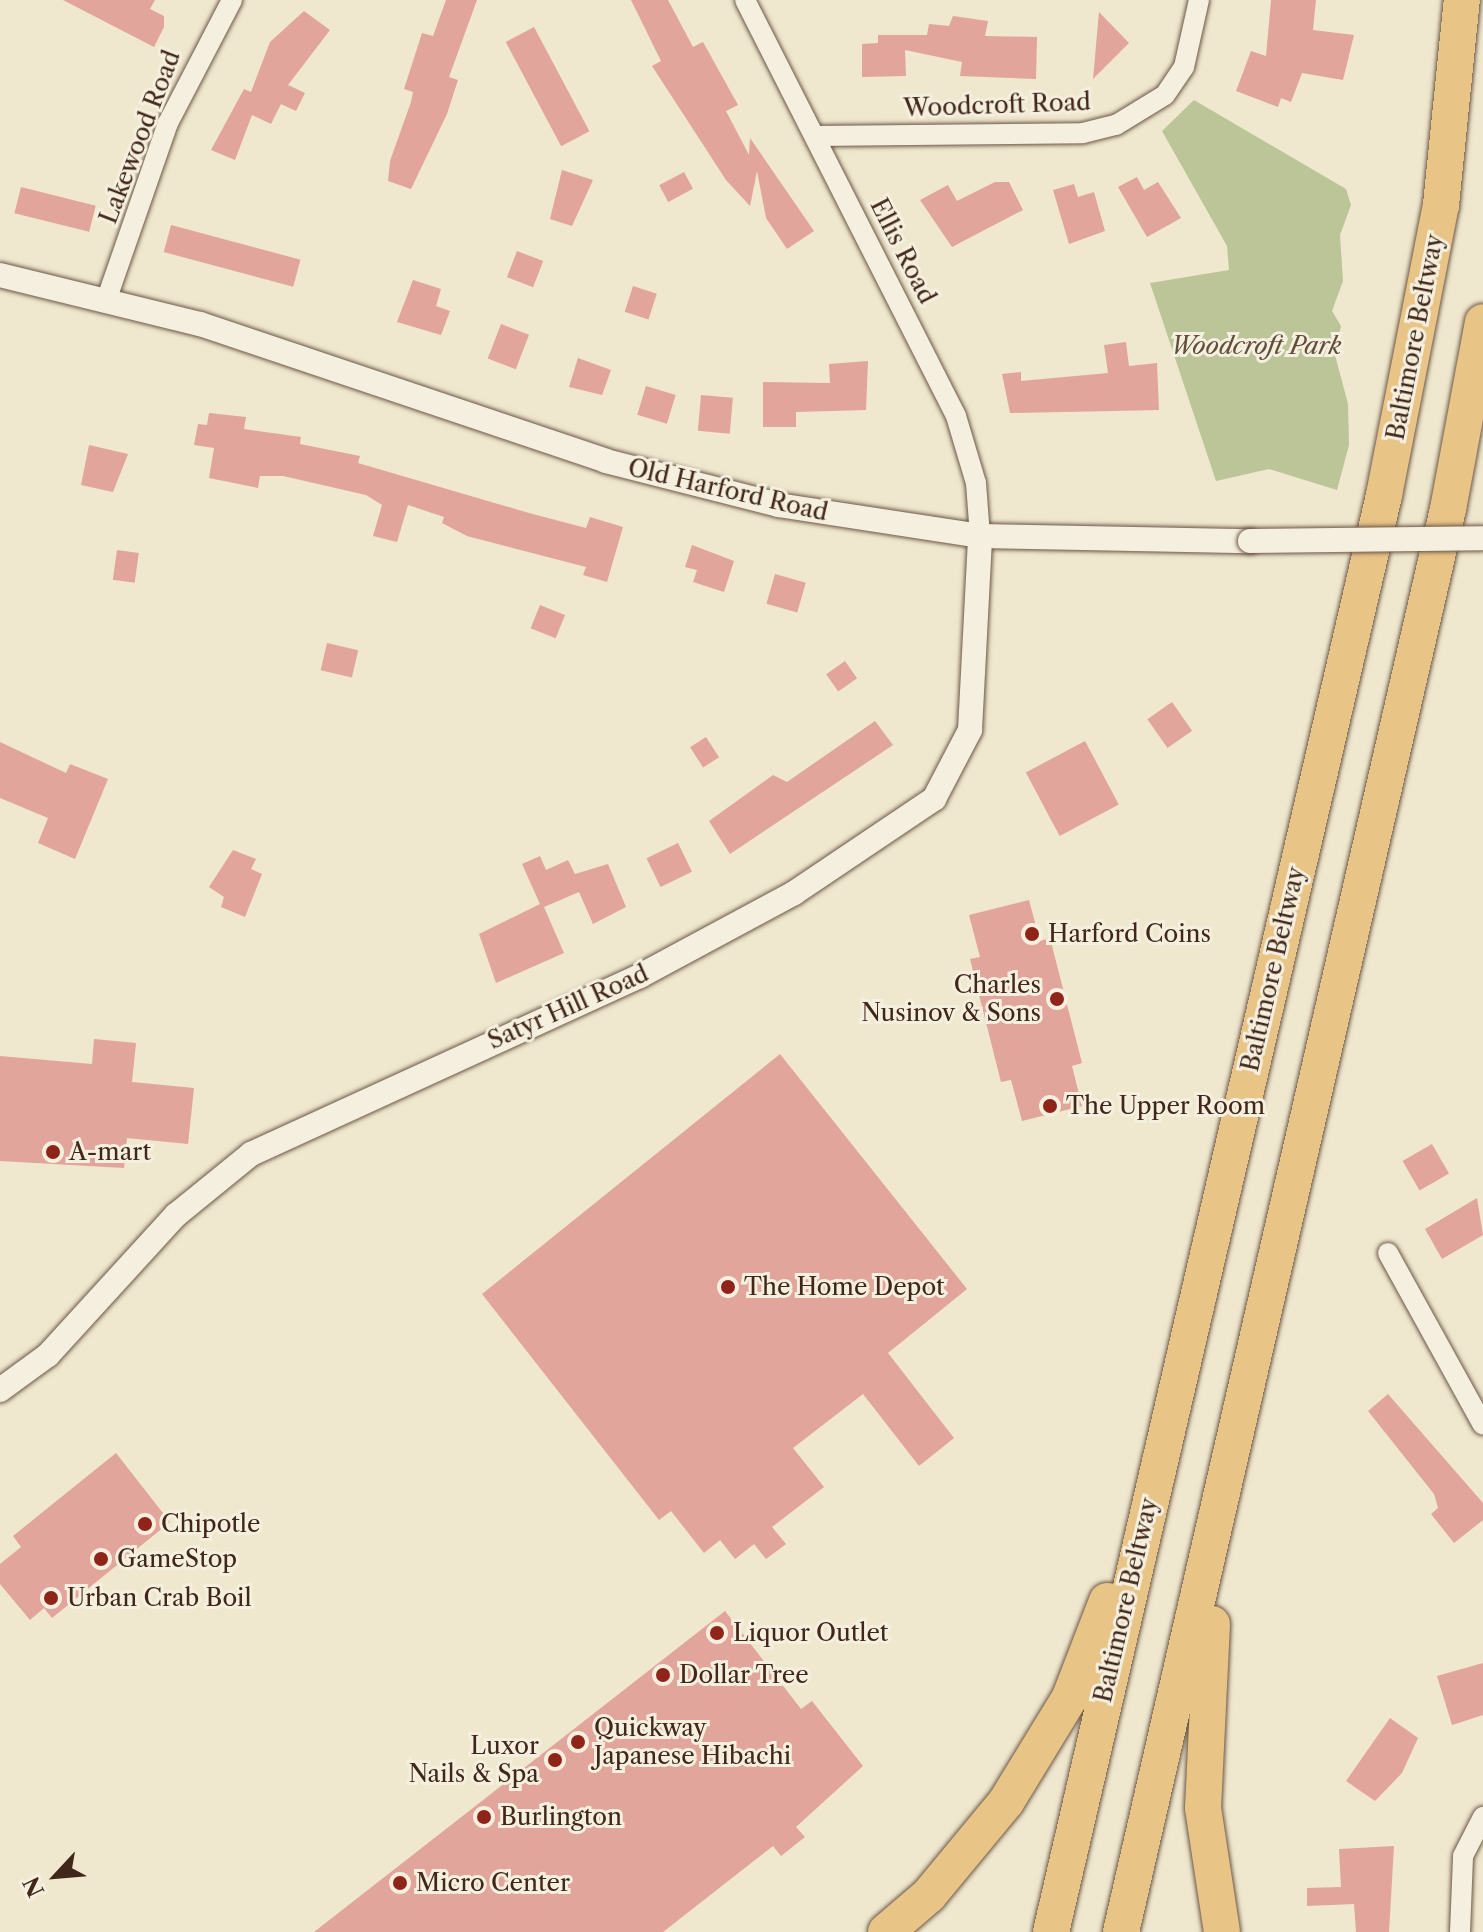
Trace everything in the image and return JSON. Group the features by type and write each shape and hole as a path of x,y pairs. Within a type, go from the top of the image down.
{"highway":[{"name":"Baltimore Beltway","path":"1051,1932 1387,480 1441,205 1462,0"},
{"path":"1121,1932 1444,524 1483,322"},
{"path":"1222,1932 1202,1752 1231,1455"},
{"path":"886,1932 967,1852 1048,1735 1083,1665 1156,1469"}],"street":[{"name":"Lakewood Road","path":"107,298 168,123 232,0"},
{"name":"Ellis Road","path":"745,0 816,136 964,436 980,536"},
{"name":"Woodcroft Road","path":"816,136 1083,133 1116,125 1165,95 1184,67 1199,0"},
{"name":"Old Harford Road","path":"0,275 107,298 301,355 606,461 778,505 980,536 1250,541 1483,538"},
{"name":"Satyr Hill Road","path":"0,1390 48,1355 176,1215 251,1154 697,946 794,893 934,799 970,730 980,536"},
{"path":"1388,1253 1483,1425"},
{"path":"1460,1932 1463,1856 1483,1817"}],"green space":[{"name":"Woodcroft Park","path":"1194,100 1346,189 1351,205 1340,235 1343,281 1332,311 1341,326 1335,355 1348,404 1349,445 1337,490 1269,469 1216,481 1150,283 1229,270 1227,246 1162,131"}],"building":[{"path":"63,0 155,0 150,9 164,16 164,27 154,47"},
{"path":"446,0 477,0 449,77 458,80 447,114 411,189 388,181 390,161 411,102 413,92 404,89 422,33 433,36"},
{"path":"631,0 668,0 693,47 703,42 738,105 726,111 749,155 750,138 814,231 787,249 766,218 757,171 750,206 726,180 652,66 661,61"},
{"path":"1271,0 1316,0 1313,30 1354,35 1343,80 1302,73 1291,102 1281,98 1278,107 1236,91 1251,51 1266,56"},
{"path":"304,11 330,30 288,85 305,93 296,111 281,104 271,124 252,115 235,160 211,150 244,89 251,92 270,42"},
{"path":"1099,12 1129,43 1093,79"},
{"path":"953,16 988,21 985,36 1037,37 1036,79 960,76 962,62 905,50 906,76 862,77 862,44 878,43 878,35 927,35 929,24 949,26"},
{"path":"534,27 589,131 561,146 506,42"},
{"path":"562,170 593,180 572,226 550,219"},
{"path":"684,172 693,189 668,202 659,185"},
{"path":"1137,177 1144,190 1158,182 1181,218 1147,237 1118,187"},
{"path":"995,182 1009,182 1023,210 952,247 920,200 948,185 957,201"},
{"path":"1074,184 1078,197 1094,192 1105,231 1069,244 1053,190"},
{"path":"21,187 96,206 89,232 14,213"},
{"path":"171,225 300,260 293,287 164,252"},
{"path":"517,251 543,261 533,287 507,277"},
{"path":"413,280 441,289 436,306 450,311 441,335 397,322"},
{"path":"633,286 657,294 648,319 625,312"},
{"path":"501,324 529,335 516,369 488,359"},
{"path":"1126,342 1129,366 1157,363 1159,410 1010,413 1002,374 1021,372 1021,381 1108,373 1104,345"},
{"path":"578,358 611,370 602,395 569,387"},
{"path":"868,361 866,410 796,412 796,427 763,427 763,382 830,383 829,364"},
{"path":"646,386 676,395 667,424 637,415"},
{"path":"701,395 733,398 730,434 698,431"},
{"path":"209,413 246,417 244,429 301,437 300,444 360,456 358,463 529,513 586,528 590,517 623,527 607,582 583,575 586,567 467,536 442,523 444,517 408,505 397,542 373,536 382,505 366,495 283,476 260,476 258,488 209,478 214,448 194,445 198,424 207,425"},
{"path":"89,445 128,454 113,492 81,485"},
{"path":"692,545 734,561 724,592 693,582 697,570 685,567"},
{"path":"117,550 139,553 135,583 113,580"},
{"path":"775,574 806,583 797,613 766,604"},
{"path":"540,605 565,615 556,638 531,628"},
{"path":"327,643 358,650 352,677 321,670"},
{"path":"845,661 857,678 838,691 826,674"},
{"path":"1172,702 1192,731 1168,748 1147,719"},
{"path":"875,721 893,745 730,854 709,821 773,775 787,782"},
{"path":"706,737 719,757 703,767 690,747"},
{"path":"1085,741 1119,805 1060,836 1026,772"},
{"path":"0,742 66,773 70,764 108,779 75,859 38,843 48,818 0,798"},
{"path":"678,843 692,872 661,887 647,858"},
{"path":"233,850 256,859 251,869 262,874 245,917 221,907 224,897 209,887"},
{"path":"540,856 546,870 568,860 575,874 608,864 626,907 593,924 579,892 544,907 564,953 496,983 479,934 540,904 522,864"},
{"path":"1029,900 1040,941 1050,938 1082,1063 1072,1066 1082,1106 1022,1121 1011,1080 1001,1082 970,959 980,957 969,915"},
{"path":"94,1039 136,1043 132,1082 194,1088 188,1144 127,1138 124,1168 0,1161 0,1056 92,1064"},
{"name":"The Home Depot","path":"780,1054 967,1289 888,1353 954,1438 919,1466 863,1394 793,1448 824,1487 772,1527 786,1544 766,1559 754,1544 735,1559 720,1540 704,1553 671,1511 659,1520 482,1294"},
{"path":"1432,1144 1449,1173 1420,1190 1403,1161"},
{"path":"1477,1198 1483,1235 1442,1259 1425,1229"},
{"path":"1388,1394 1483,1503 1483,1520 1454,1543 1431,1514 1438,1508 1434,1494 1368,1411"},
{"path":"116,1453 170,1522 52,1618 44,1608 30,1620 0,1584 0,1564 21,1547 13,1536"},
{"path":"725,1611 801,1709 812,1701 863,1766 796,1827 805,1837 781,1856 773,1846 663,1932 314,1932"},
{"path":"1483,1663 1483,1715 1452,1725 1437,1676"},
{"path":"1390,1718 1418,1738 1402,1773 1375,1801 1346,1781"},
{"path":"1394,1846 1389,1932 1356,1932 1354,1904 1307,1906 1307,1888 1341,1887 1339,1849"}],"place":[{"name":"Harford Coins","path":"1032,934"},
{"name":"Charles Nusinov & Sons","path":"1057,999"},
{"name":"The Upper Room","path":"1050,1106"},
{"name":"A-mart","path":"53,1152"},
{"name":"The Home Depot","path":"728,1287"},
{"name":"Chipotle","path":"145,1524"},
{"name":"GameStop","path":"101,1559"},
{"name":"Urban Crab Boil","path":"51,1598"},
{"name":"Liquor Outlet","path":"717,1633"},
{"name":"Dollar Tree","path":"663,1675"},
{"name":"Quickway Japanese Hibachi","path":"578,1742"},
{"name":"Luxor Nails & Spa","path":"555,1760"},
{"name":"Burlington","path":"484,1817"},
{"name":"Micro Center","path":"400,1883"}]}
